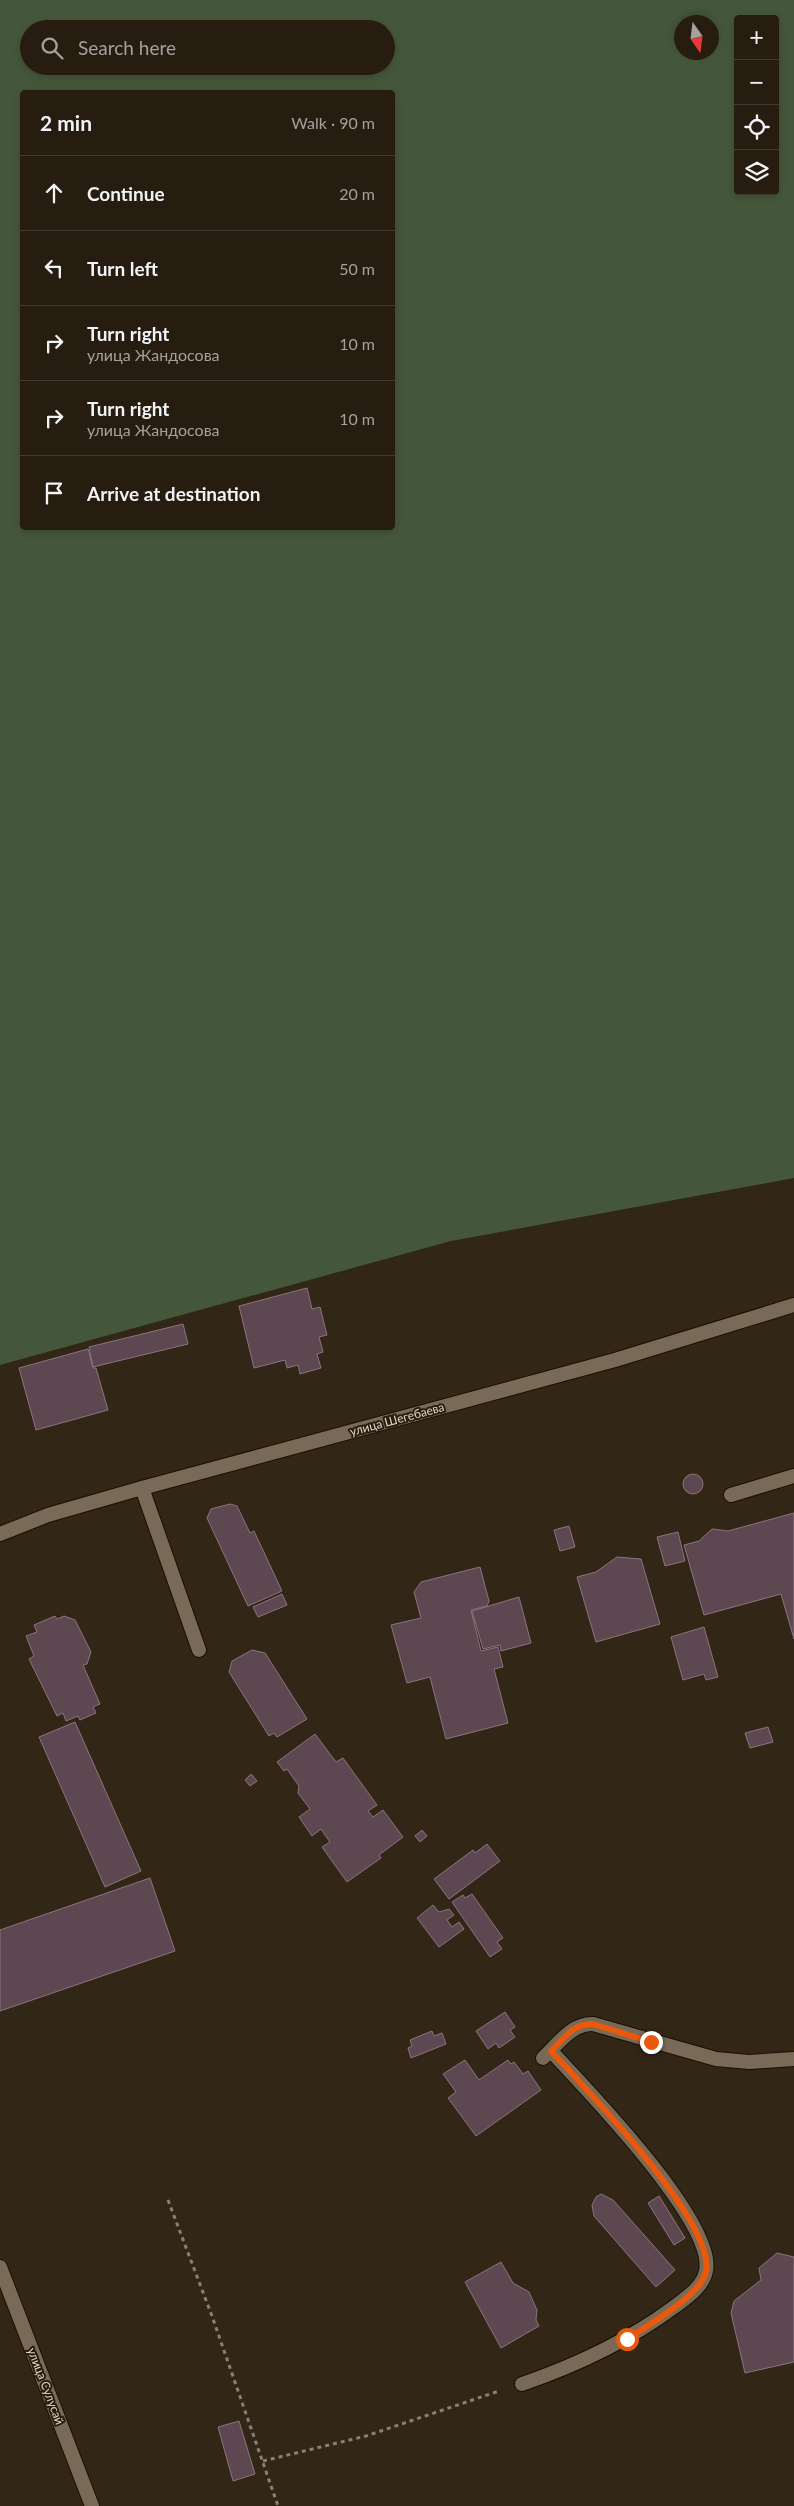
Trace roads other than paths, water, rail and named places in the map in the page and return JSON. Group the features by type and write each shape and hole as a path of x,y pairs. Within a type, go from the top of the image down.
{"main road":[{"name":"улица Шегебаева","path":"0,1534 48,1515 615,1360 794,1305"},
{"path":"730,1495 794,1476"},
{"path":"142,1488 199,1650"},
{"path":"522,2384 555,2372 627,2339 695,2291 706,2271 704,2247 692,2223 661,2178 602,2106 547,2054 577,2026 593,2024 716,2059 749,2062 794,2059"},
{"name":"улица Сулусай","path":"0,2267 92,2506"}]}
